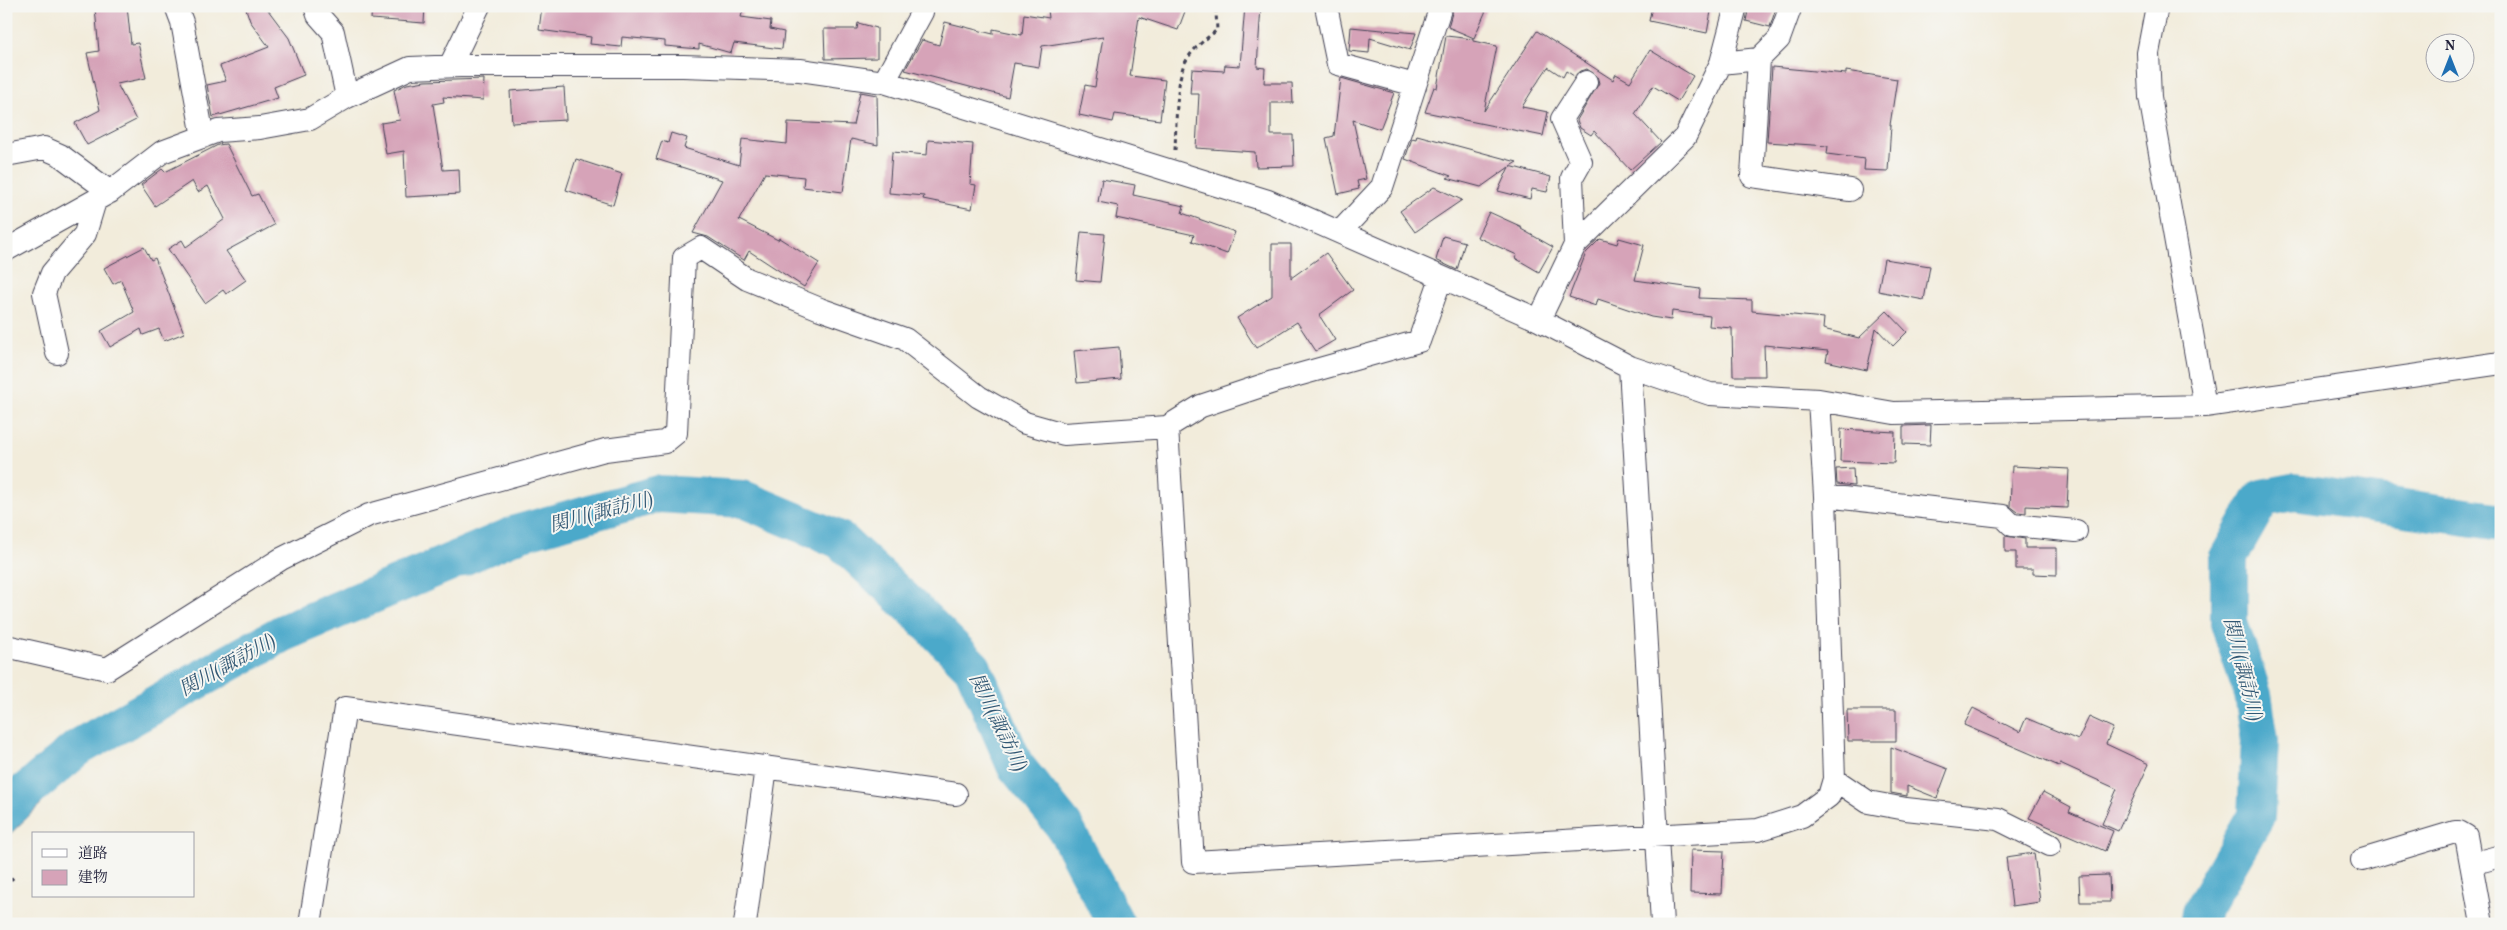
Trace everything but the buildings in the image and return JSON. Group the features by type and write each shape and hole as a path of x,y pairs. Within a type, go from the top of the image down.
{"street":[{"path":"176,6 182,22 203,137"},
{"path":"315,6 318,15 333,32 348,97"},
{"path":"450,66 480,6"},
{"path":"884,82 922,12 923,6"},
{"path":"1326,6 1338,64 1415,85"},
{"path":"1340,232 1382,187 1441,6"},
{"path":"1539,320 1575,245 1685,137 1721,63 1736,6"},
{"path":"1791,6 1779,39 1759,60 1752,176 1850,190"},
{"path":"2157,6 2148,53 2150,97 2205,406"},
{"path":"1721,63 1759,60"},
{"path":"6,250 102,196 162,152 218,131 260,128 310,119 348,97 410,68 450,66 683,66 800,70 884,82 1268,201 1539,320 1630,367 1710,394 1819,400 1894,414 2205,406 2501,363"},
{"path":"1575,245 1572,178 1581,162 1562,119 1586,82"},
{"path":"6,154 44,148 60,155 102,196"},
{"path":"57,353 44,293 52,273 84,234 102,196"},
{"path":"6,646 107,669 281,559 369,515 605,450 665,442 676,433 684,258 701,248 747,279 820,309 905,339 979,397 1025,423 1064,434 1167,427 1201,406 1273,382 1419,341 1441,278"},
{"path":"1630,367 1662,924"},
{"path":"1167,427 1193,862 1758,830 1802,816 1829,796 1834,779 1825,496 1819,400"},
{"path":"1825,496 2003,516 2012,525 2076,531"},
{"path":"310,924 345,708 956,794"},
{"path":"745,924 766,767"},
{"path":"1834,779 1868,802 1906,809 1998,819 2050,844"},
{"path":"2362,860 2459,832 2466,836 2482,924"},
{"path":"2471,864 2501,856"}],"path":[{"path":"1173,172 1181,77 1185,62 1199,44 1217,30 1216,12 1212,6"},
{"path":"6,871 13,880"}],"water":[{"path":"23,774 44,801 6,838 6,788"}],"waterway":[{"name":"関川(諏訪川)","path":"2198,924 2200,913 2256,816 2260,741 2253,694 2229,623 2229,556 2262,498 2294,492 2501,522"},
{"name":"関川(諏訪川)","path":"6,808 79,747 283,633 519,533 658,494 743,499 840,540 914,609 973,668 1015,765 1064,826 1116,924"}]}
